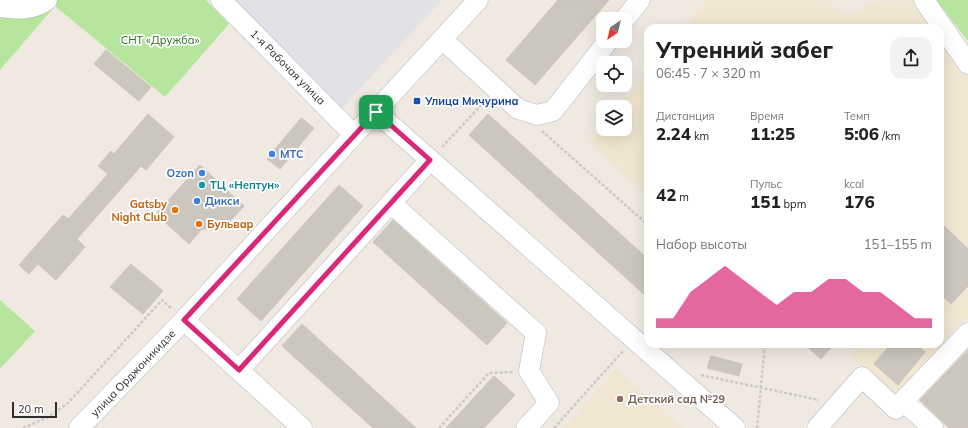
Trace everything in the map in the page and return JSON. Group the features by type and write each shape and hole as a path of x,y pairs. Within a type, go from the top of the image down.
{"street":[{"path":"0,7 24,9 36,7 47,0"},
{"name":"1-я Рабочая улица","path":"221,0 354,135"},
{"name":"улица Орджоникидзе","path":"80,428 184,320 478,0"},
{"path":"631,12 640,0"},
{"path":"924,0 940,24"},
{"path":"944,29 968,64"},
{"path":"442,39 518,109 537,115 554,111 603,48"},
{"path":"376,112 735,428"},
{"path":"239,370 430,160"},
{"path":"391,203 536,333 529,371 549,403 526,428"},
{"path":"184,320 302,428"},
{"path":"817,428 862,377 896,409 968,333"},
{"path":"903,401 933,428"}],"path":[{"path":"430,160 496,88"},
{"path":"542,130 644,221"},
{"path":"23,428 48,417 68,403 162,300 184,320"},
{"path":"554,428 633,339"},
{"path":"757,428 765,348"},
{"path":"439,428 489,373 529,371"},
{"path":"696,374 839,404"}],"shaded area":[{"path":"231,0 442,0 340,110"},
{"path":"707,0 826,0 847,16 872,2 917,0 933,24 686,24"},
{"path":"944,40 968,74 968,315 944,342"},
{"path":"644,76 644,192 589,143 596,134 596,136 632,136 632,100 624,100"},
{"path":"855,348 939,348 897,396 852,359"},
{"name":"Детский сад №29","path":"617,369 683,428 564,428"}],"green space":[{"name":"СНТ «Дружба»","path":"0,0 206,0 229,24 165,97 55,6 0,70"},
{"path":"936,0 968,0 968,41"},
{"path":"0,300 35,331 0,369"}],"building":[{"path":"558,0 609,0 599,12 596,12 596,15 535,85 506,60"},
{"path":"106,50 151,87 139,101 94,64"},
{"path":"148,114 174,137 146,170 141,166 77,239 85,247 56,280 38,264 29,274 19,265 63,215 68,219 108,174 98,166 111,151 114,154"},
{"path":"488,114 644,255 644,294 469,135"},
{"path":"301,118 314,128 280,169 267,159"},
{"name":"ТЦ «Нептун»","path":"200,165 244,206 223,229 202,229 189,244 156,214"},
{"path":"339,185 363,206 261,321 237,299"},
{"path":"393,220 507,323 487,345 373,242"},
{"path":"944,226 968,249 968,286 951,304 944,298"},
{"path":"131,264 163,291 143,314 110,287"},
{"path":"302,324 416,428 373,428 282,346"},
{"path":"809,348 831,348 821,359"},
{"path":"888,348 920,348 925,352 898,385 874,364"},
{"path":"968,350 968,428 949,428 920,400"},
{"path":"711,356 742,364 739,376 707,368"},
{"path":"494,376 515,395 484,428 446,428"}],"place":[{"name":"Улица Мичурина","path":"417,101"},
{"name":"МТС","path":"272,154"},
{"name":"Ozon","path":"202,173"},
{"name":"ТЦ «Нептун»","path":"202,185"},
{"name":"Дикси","path":"197,201"},
{"name":"Gatsby Night Club","path":"175,210"},
{"name":"Бульвар","path":"199,224"},
{"name":"Детский сад №29","path":"620,399"}],"route":[{"path":"376,112 430,160 239,370 184,320 376,112"}]}
